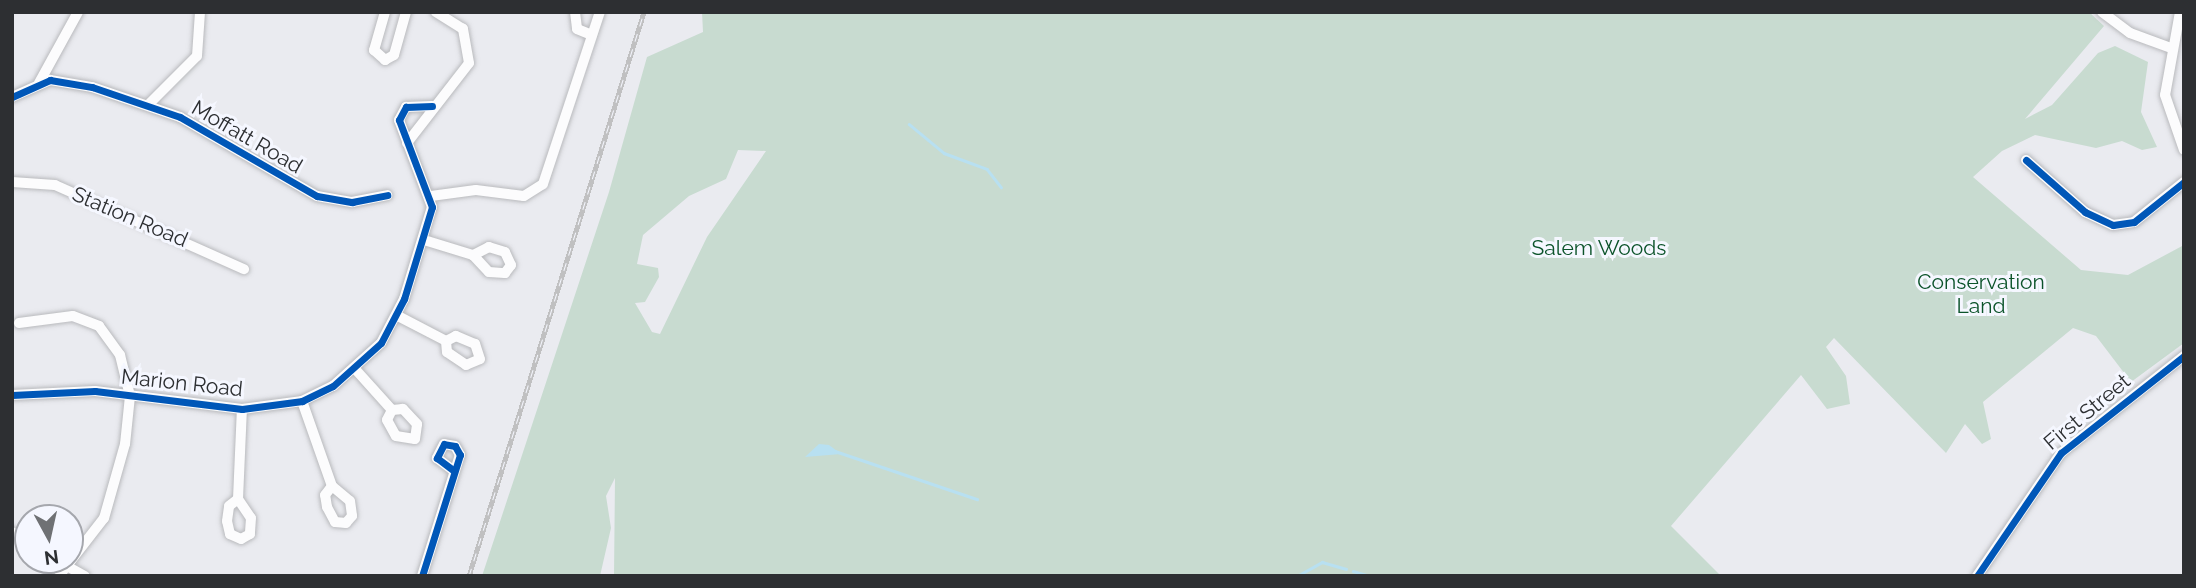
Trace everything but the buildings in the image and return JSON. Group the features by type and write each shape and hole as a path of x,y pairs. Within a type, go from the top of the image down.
{"street":[{"path":"39,83 78,12"},
{"path":"150,103 197,56 200,12"},
{"path":"385,12 373,50 386,60 394,55 406,12"},
{"path":"407,143 432,107 470,62 468,36 459,17 436,12"},
{"path":"575,12 577,29 592,35"},
{"path":"432,107 416,105 401,113 407,143 431,196 477,190 517,197 537,191 552,166 600,12"},
{"path":"2102,12 2130,33 2171,48"},
{"path":"2180,12 2171,48 2165,95 2184,150"},
{"name":"Moffatt Road","path":"12,97 39,83 60,80 150,103 317,196 352,202 387,195"},
{"path":"2026,160 2085,212 2113,225 2134,222 2184,182"},
{"name":"Station Road","path":"12,183 55,185 244,269"},
{"name":"Marion Road","path":"12,395 68,390 242,409 302,401 356,370 398,316 424,240 431,196"},
{"path":"424,240 474,255"},
{"path":"19,323 74,316 99,326 120,355 130,396 125,444 104,518 84,547"},
{"path":"398,316 446,341"},
{"name":"First Street","path":"1977,576 2061,453 2184,356"},
{"path":"356,370 391,410"},
{"path":"302,401 332,486"},
{"path":"238,499 242,409"},
{"path":"422,576 454,471"}],"green space":[{"path":"702,12 2089,12 2104,26 2025,119 2052,105 2098,53 2115,46 2148,62 2141,112 2157,147 2142,150 2122,141 2096,148 2035,135 2002,151 1973,177 2081,270 2128,275 2184,245 2184,343 2131,382 2096,336 2073,328 1983,402 1991,439 1982,444 1965,424 1946,453 1834,338 1826,347 1846,376 1850,404 1827,409 1801,375 1671,526 1721,576 614,576 615,478 606,496 611,528 600,576 482,576 609,192 647,57 703,32","holes":["738,150 766,151 707,237 660,334 652,332 635,303 645,302 659,277 658,268 637,264 643,235 689,196 726,179"]}],"water":[{"path":"819,444 829,445 841,454 805,457"}],"waterway":[{"path":"909,124 944,153 987,169 1001,187"},
{"path":"835,451 977,499"},
{"path":"1297,576 1322,562 1346,569"},
{"path":"1353,571 1371,576"},
{"path":"1252,576 1268,576"}],"railway":[{"path":"469,576 644,12"}],"cycle path":[{"path":"12,97 50,80 92,87 180,117 317,196 352,202 387,195"},
{"path":"12,395 95,391 242,409 302,401 333,386 381,343 404,299 432,207 399,120 406,107 432,106"},
{"path":"2026,160 2085,212 2113,225 2134,222 2184,182"},
{"path":"1977,576 2061,453 2184,356"},
{"path":"422,576 460,455 455,446 444,444 437,458 454,471"}],"park label":[{"name":"Salem Woods","path":"1599,248"},
{"name":"Conservation Land","path":"1981,294"}]}
